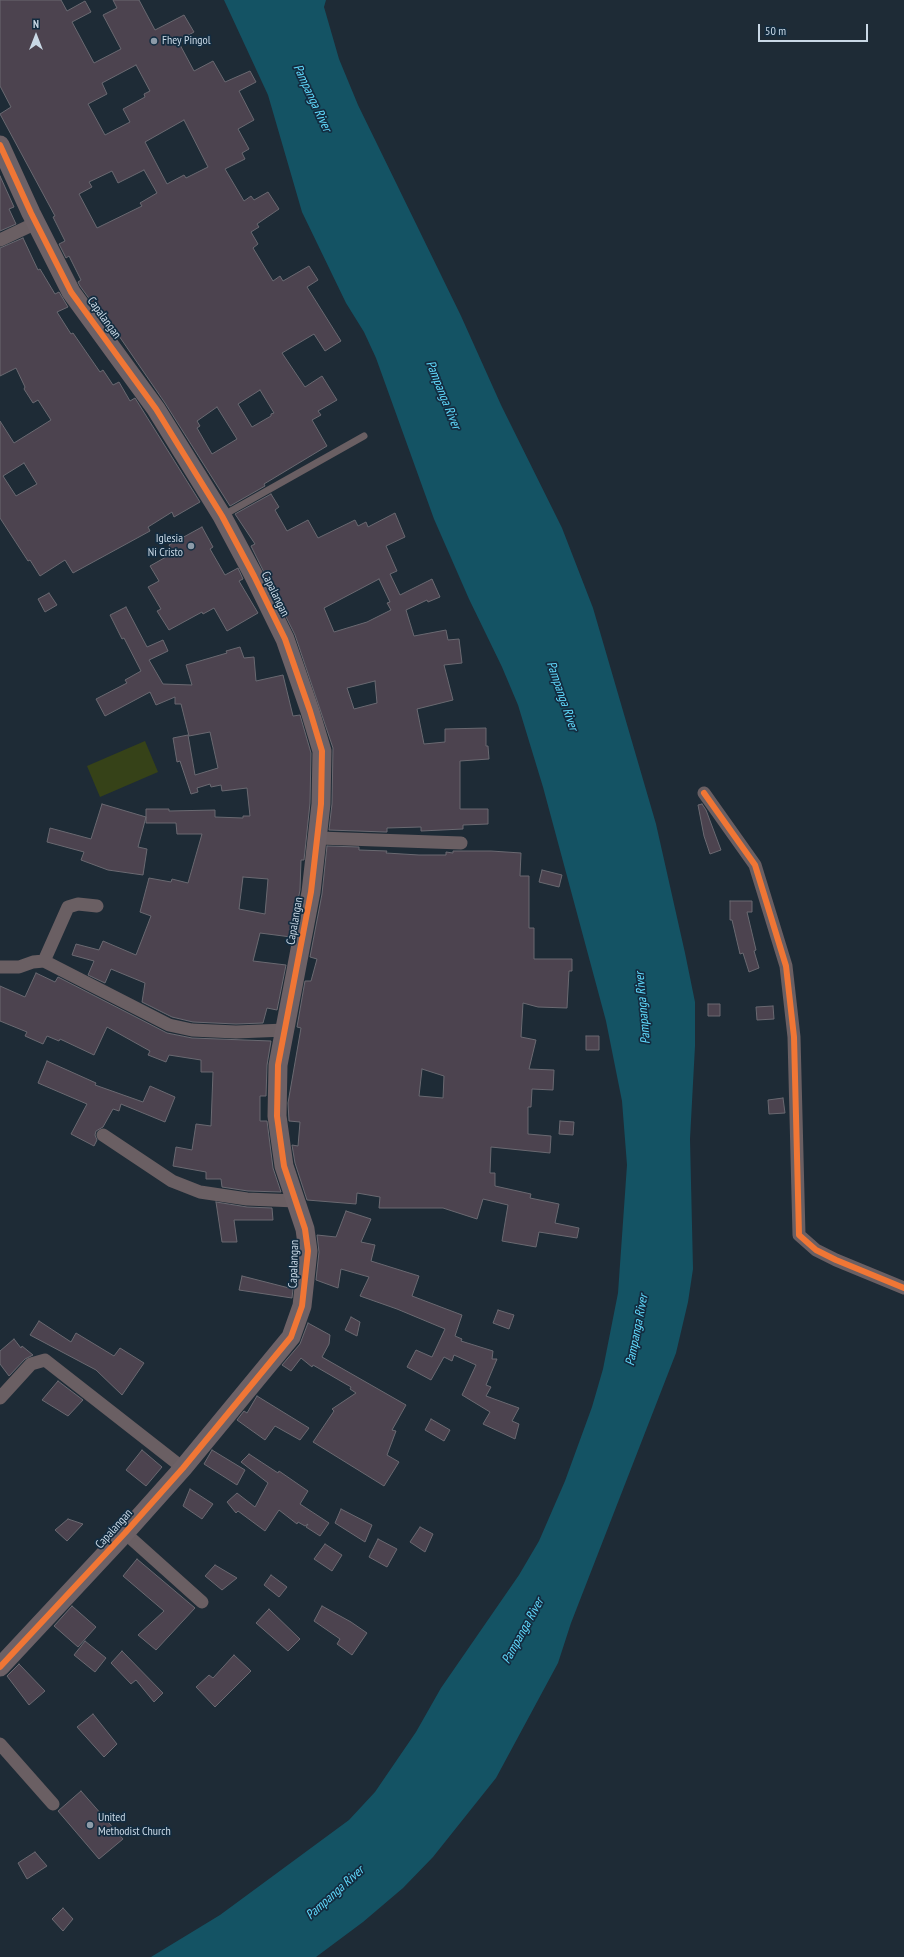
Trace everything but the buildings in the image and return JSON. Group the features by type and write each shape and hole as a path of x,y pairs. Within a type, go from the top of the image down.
{"street":[{"name":"Capalangan","path":"0,145 36,223 72,292 156,408 222,516 254,576 285,639 322,751 319,838 312,892 278,1065 277,1116 284,1166 305,1229 308,1251 302,1306 291,1337 183,1468 125,1534 0,1667"},
{"path":"0,240 36,223"},
{"path":"704,793 755,865 786,966 794,1037 799,1235 816,1250 836,1260 904,1288"},
{"path":"319,838 461,843"},
{"path":"44,960 68,907 78,904 97,906"},
{"path":"0,967 19,967 44,960 169,1024 192,1030 236,1032 285,1030"},
{"path":"103,1135 172,1181 200,1192 247,1199 296,1201"},
{"path":"0,1398 31,1364 45,1360 183,1468"},
{"path":"125,1534 202,1602"},
{"path":"0,1744 53,1804"}],"lane":[{"path":"222,516 364,436"}],"green space":[{"path":"145,741 158,772 100,797 87,766"}],"water":[{"name":"Pampanga River","path":"224,0 326,0 324,7 339,59 358,105 461,316 501,405 562,528 593,608 656,824 695,1002 695,1046 690,1139 693,1269 688,1302 676,1353 571,1623 558,1663 496,1778 433,1857 403,1888 363,1922 316,1957 151,1957 220,1915 349,1820 375,1792 416,1732 441,1688 519,1575 539,1541 565,1481 592,1407 603,1369 618,1293 627,1165 622,1101 606,1021 543,787 518,705 434,519 376,358 364,332 346,303 302,212 268,95"}],"cycle path":[{"path":"0,145 31,213 71,292 156,409 222,516 254,576 285,639 322,751 321,804 311,892 278,1065 277,1116 284,1166 305,1229 308,1251 302,1306 291,1337 183,1468 125,1533 0,1667"},
{"path":"704,793 755,865 786,966 794,1037 799,1235 816,1250 836,1260 904,1288"}],"place":[{"name":"Fhey Pingol","path":"154,41"},
{"name":"Iglesia Ni Cristo","path":"191,546"},
{"name":"United Methodist Church","path":"90,1825"}]}
